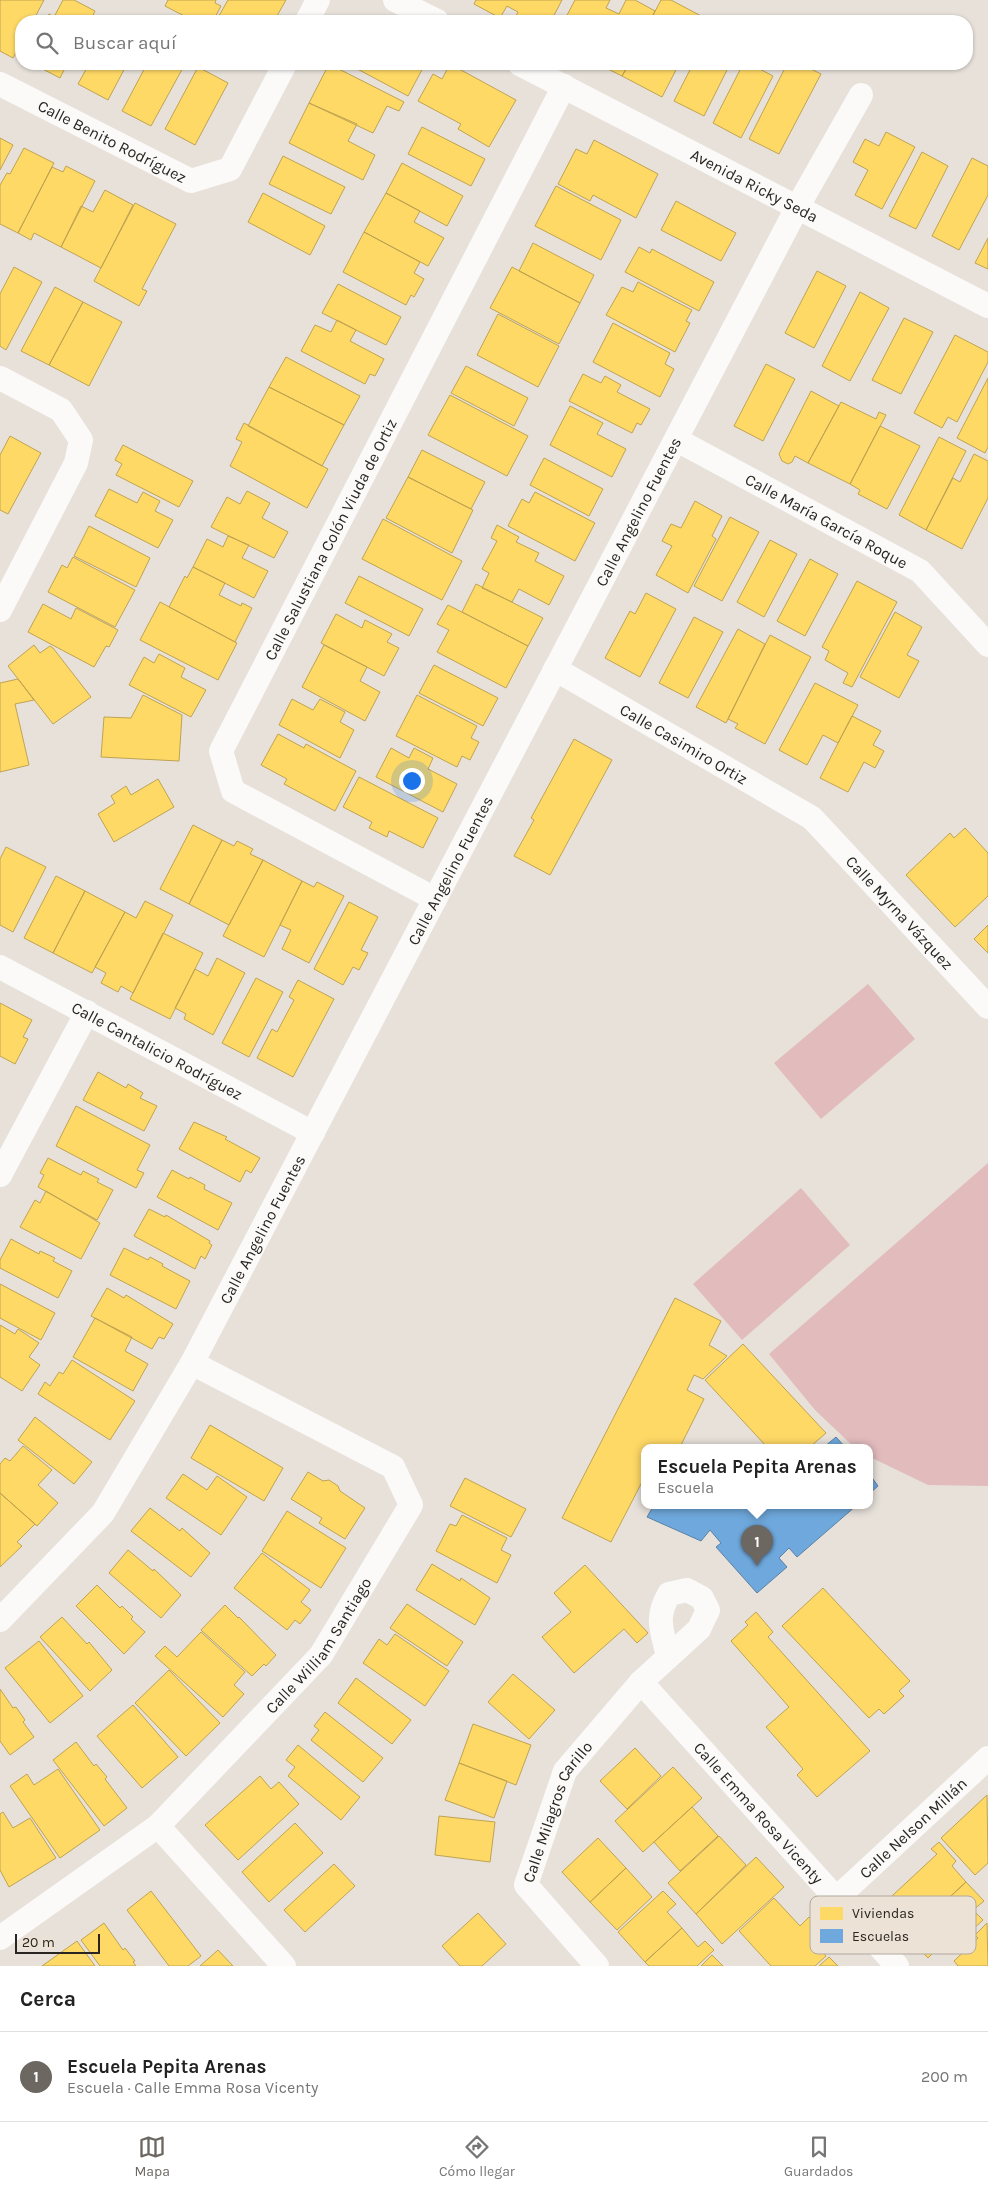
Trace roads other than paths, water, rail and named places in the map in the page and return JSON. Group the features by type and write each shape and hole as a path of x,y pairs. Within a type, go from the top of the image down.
{"street":[{"path":"310,15 318,0"},
{"path":"396,0 425,15"},
{"name":"Calle Benito Rodríguez","path":"0,84 191,181 230,169 282,70"},
{"name":"Avenida Ricky Seda","path":"532,70 988,306"},
{"name":"Calle Salustiana Colón Viuda de Ortiz","path":"435,899 233,791 221,751 564,86"},
{"name":"Calle Angelino Fuentes","path":"0,1620 103,1512 192,1363 798,206 861,95"},
{"path":"0,378 61,410 81,440 76,463 0,610"},
{"name":"Calle María García Roque","path":"677,440 920,571 988,645"},
{"name":"Calle Casimiro Ortiz","path":"555,669 812,818"},
{"name":"Calle Myrna Vázquez","path":"812,818 988,1007"},
{"name":"Calle Cantalicio Rodríguez","path":"0,967 313,1133"},
{"path":"0,1175 86,1012"},
{"name":"Calle William Santiago","path":"0,1938 158,1826 321,1655 411,1505 393,1467 192,1363"},
{"path":"641,1682 668,1656"},
{"name":"Calle Emma Rosa Vicenty","path":"641,1682 837,1896"},
{"name":"Calle Milagros Carillo","path":"597,1966 526,1885 564,1771 641,1682"},
{"name":"Calle Nelson Millán","path":"839,1896 988,1758"},
{"path":"158,1826 284,1966"},
{"name":"Calle Emma Rosa Vicenty","path":"887,1954 897,1966"}],"place":[{"name":"Escuela Pepita Arenas","path":"757,1566"}]}
